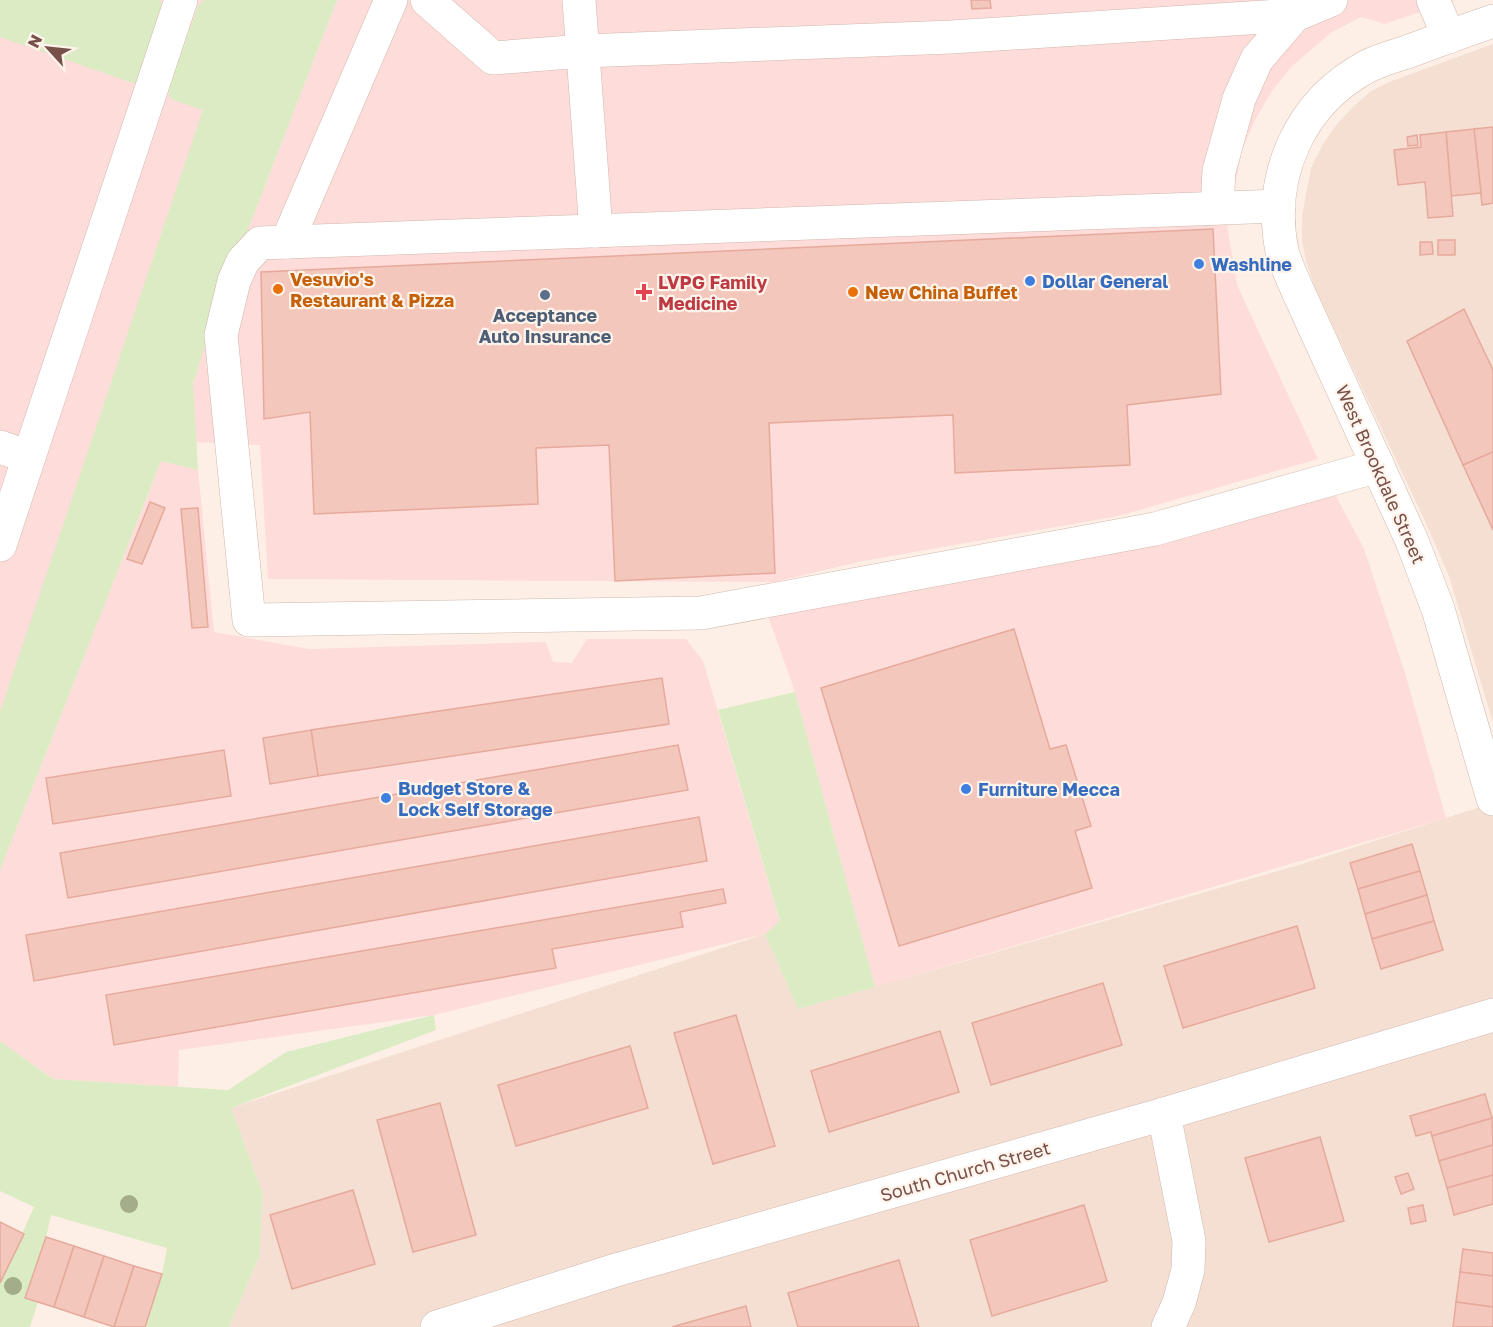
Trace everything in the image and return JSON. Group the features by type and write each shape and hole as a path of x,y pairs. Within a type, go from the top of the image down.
{"street":[{"path":"0,545 15,452 181,0"},
{"path":"287,242 391,0"},
{"path":"428,0 493,58 583,51 927,38 1294,15 1331,0"},
{"path":"579,0 596,231"},
{"path":"1433,0 1449,37"},
{"path":"1217,208 1220,171 1239,99 1257,59 1294,15"},
{"name":"West Brookdale Street","path":"1493,21 1371,65 1347,79 1317,105 1289,153 1280,185 1278,219 1282,252 1297,289 1412,541 1438,609 1493,799"},
{"path":"1279,206 260,243 243,261 234,281 220,335 249,620 701,613 1155,529 1378,466"},
{"name":"South Church Street","path":"437,1327 616,1270 1164,1114 1493,1015"},
{"path":"1164,1114 1189,1241 1188,1270 1179,1303 1168,1327"}],"shaded area":[{"path":"0,0 317,0 0,777"},
{"path":"337,0 1455,0 1385,24 1361,17 1332,32 1292,66 1272,91 1255,120 1242,150 1227,225 1237,285 1318,459 1118,516 863,561 774,582 268,579 260,445 195,442 193,384 223,287 240,250"},
{"path":"1493,44 1493,723 1449,576 1315,288 1302,241 1302,216 1311,168 1323,144 1354,106 1371,91 1389,82"},
{"name":"Budget Store & Lock Self Storage","path":"161,461 198,470 214,632 309,649 546,642 553,662 572,663 587,639 686,639 703,661 780,922 765,934 434,1015 179,1050 178,1087 53,1079 0,1041 0,870"},
{"path":"1336,496 1364,549 1405,673 1446,818 875,987 795,692 767,613 1143,540"},
{"path":"1493,803 1493,1327 229,1327 259,1257 263,1194 231,1108 765,934 798,1009 1302,864"}],"green space":[{"path":"0,0 159,0 164,5 136,84 0,37"},
{"path":"204,0 337,0 240,250 223,287 193,384 198,470 161,461 0,870 0,712 203,110 171,99 167,92 198,6"},
{"path":"795,692 875,987 798,1009 765,934 780,921 718,710"},
{"path":"434,1015 436,1030 231,1108 263,1194 259,1257 229,1327 145,1327 162,1274 167,1248 51,1215 26,1298 38,1302 30,1327 0,1327 0,1283 34,1207 0,1191 0,1041 53,1079 228,1090 286,1052"}],"building":[{"path":"971,0 990,0 991,8 972,9"},
{"path":"1493,127 1493,203 1482,205 1474,129"},
{"path":"1474,129 1481,193 1451,196 1446,132"},
{"path":"1446,132 1453,216 1428,218 1425,182 1398,185 1394,150 1421,147 1420,135"},
{"path":"1417,135 1418,145 1408,146 1407,137"},
{"path":"1213,229 1221,394 1127,405 1130,465 955,473 953,415 769,423 775,573 615,581 609,445 536,448 538,504 314,514 310,412 264,419 261,272"},
{"path":"1438,240 1455,240 1455,255 1438,255"},
{"path":"1420,242 1432,242 1433,254 1420,255"},
{"path":"1464,309 1493,370 1493,452 1463,465 1407,341"},
{"path":"1493,452 1493,530 1463,465"},
{"path":"150,502 165,508 142,564 127,559"},
{"path":"198,508 208,627 192,628 181,509"},
{"name":"Furniture Mecca","path":"1014,629 1050,749 1066,745 1091,826 1075,831 1092,888 899,946 821,688"},
{"path":"662,678 669,724 318,776 311,730"},
{"path":"311,730 318,776 270,784 263,738"},
{"path":"678,745 688,790 68,898 60,853"},
{"path":"224,750 231,796 53,824 46,778"},
{"path":"699,817 707,861 34,981 26,935"},
{"path":"1412,844 1420,871 1358,889 1350,863"},
{"path":"1420,871 1427,895 1365,914 1358,889"},
{"path":"723,889 726,903 680,912 683,927 552,949 556,968 114,1045 106,995"},
{"path":"1427,895 1434,921 1372,939 1365,914"},
{"path":"1434,921 1443,950 1381,969 1372,939"},
{"path":"1297,926 1315,988 1183,1028 1164,966"},
{"path":"1103,983 1122,1045 991,1085 972,1023"},
{"path":"736,1015 775,1146 713,1164 674,1033"},
{"path":"940,1031 959,1092 829,1132 811,1071"},
{"path":"630,1046 648,1108 516,1146 498,1085"},
{"path":"1485,1094 1492,1118 1432,1136 1431,1132 1416,1136 1410,1116"},
{"path":"440,1103 476,1235 413,1252 377,1120"},
{"path":"1492,1118 1493,1145 1439,1161 1432,1136"},
{"path":"1320,1137 1344,1221 1269,1242 1245,1158"},
{"path":"1493,1145 1493,1175 1447,1188 1439,1161"},
{"path":"1408,1173 1414,1189 1401,1194 1395,1177"},
{"path":"1493,1175 1493,1204 1454,1215 1447,1188"},
{"path":"353,1190 375,1264 292,1289 270,1215"},
{"path":"1084,1205 1107,1281 992,1316 970,1240"},
{"path":"1423,1205 1426,1221 1411,1224 1408,1208"},
{"path":"0,1222 24,1234 0,1283"},
{"path":"46,1237 74,1246 54,1307 25,1298"},
{"path":"74,1246 104,1256 84,1317 54,1307"},
{"path":"1463,1249 1493,1253 1493,1276 1460,1272"},
{"path":"104,1256 134,1266 114,1327 84,1317"},
{"path":"899,1260 919,1327 798,1327 788,1293"},
{"path":"134,1266 162,1274 145,1327 114,1327"},
{"path":"1460,1272 1493,1276 1493,1307 1456,1302"},
{"path":"1456,1302 1493,1307 1493,1327 1453,1327"},
{"path":"746,1306 751,1327 672,1327"}],"place":[{"name":"Washline","path":"1199,264"},
{"name":"Dollar General","path":"1030,281"},
{"name":"Vesuvio's Restaurant & Pizza","path":"278,289"},
{"name":"LVPG Family Medicine","path":"644,292"},
{"name":"New China Buffet","path":"853,292"},
{"name":"Acceptance Auto Insurance","path":"545,295"},
{"name":"Furniture Mecca","path":"966,789"},
{"name":"Budget Store & Lock Self Storage","path":"386,798"}]}
